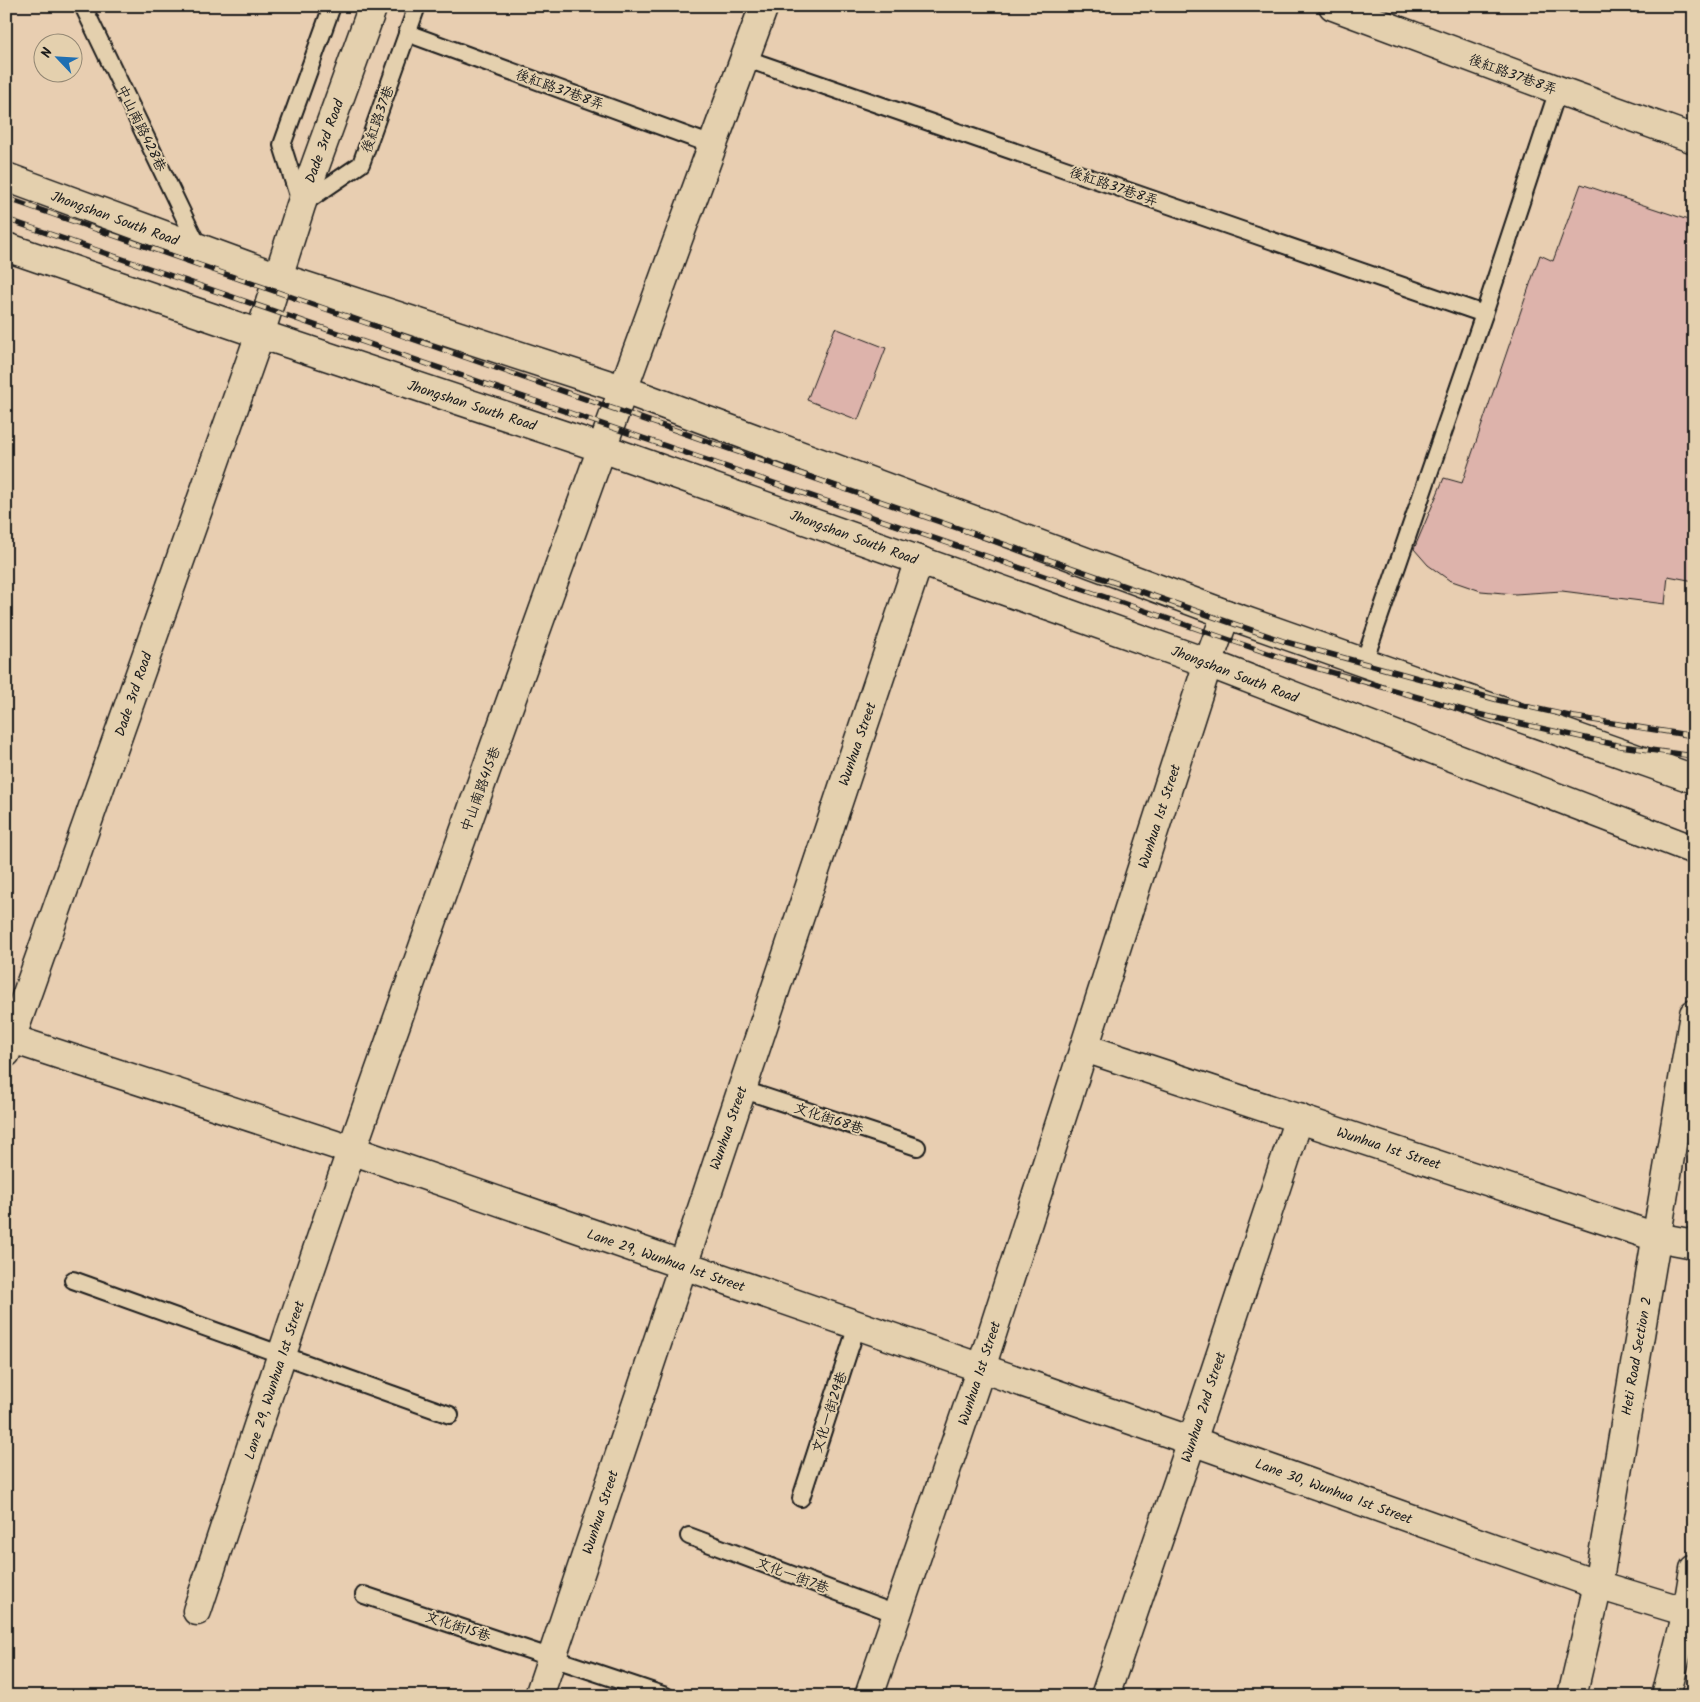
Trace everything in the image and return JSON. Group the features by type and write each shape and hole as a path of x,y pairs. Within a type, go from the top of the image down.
{"street":[{"name":"Dade 3rd Road","path":"8,1042 260,334 301,205 373,6"},
{"path":"605,437 764,6"},
{"name":"後紅路37巷8弄","path":"1333,6 1694,139"},
{"name":"Jhongshan South Road","path":"6,177 278,278 622,389 1226,614 1694,779"},
{"name":"Jhongshan South Road","path":"6,248 260,334 605,437 919,560 1208,663 1694,850"},
{"name":"中山南路415巷","path":"351,1150 605,437"},
{"name":"Wunhua Street","path":"539,1696 919,560"},
{"name":"Wunhua 1st Street","path":"869,1696 981,1368 1208,663 1226,614"},
{"name":"Heti Road Section 2","path":"1572,1696 1598,1585 1694,1014"},
{"name":"Lane 29, Wunhua 1st Street","path":"8,1042 351,1150 981,1368"},
{"name":"Wunhua 1st Street","path":"1084,1048 1656,1237 1694,1244"},
{"name":"Wunhua 2nd Street","path":"1105,1696 1299,1118"},
{"name":"Lane 29, Wunhua 1st Street","path":"197,1611 351,1150"},
{"name":"Lane 30, Wunhua 1st Street","path":"981,1368 1598,1585 1687,1612"},
{"path":"1666,1696 1687,1612 1694,1569"}],"lane":[{"name":"中山南路428巷","path":"84,6 200,250"},
{"path":"301,205 282,146 332,6"},
{"name":"後紅路37巷","path":"301,205 361,164 417,6"},
{"name":"後紅路37巷8弄","path":"407,33 712,145"},
{"name":"後紅路37巷8弄","path":"744,58 1484,314"},
{"path":"1364,662 1484,314 1558,90"},
{"name":"文化街68巷","path":"741,1089 917,1147"},
{"path":"72,1280 450,1415"},
{"name":"文化一街29巷","path":"802,1498 857,1326"},
{"name":"文化一街7巷","path":"689,1536 896,1614"},
{"name":"文化街15巷","path":"364,1595 666,1696"}],"building":[{"path":"1581,184 1694,222 1694,581 1668,576 1665,604 1562,591 1515,594 1481,591 1449,580 1428,565 1414,549 1444,478 1462,483 1540,255 1553,261"},
{"path":"835,328 886,348 858,420 807,400"}],"railway":[{"path":"1688,6 1694,8"},
{"path":"6,198 1286,642 1498,700 1574,717 1694,736"},
{"path":"6,219 1285,659 1473,713 1621,746 1694,756"}]}
